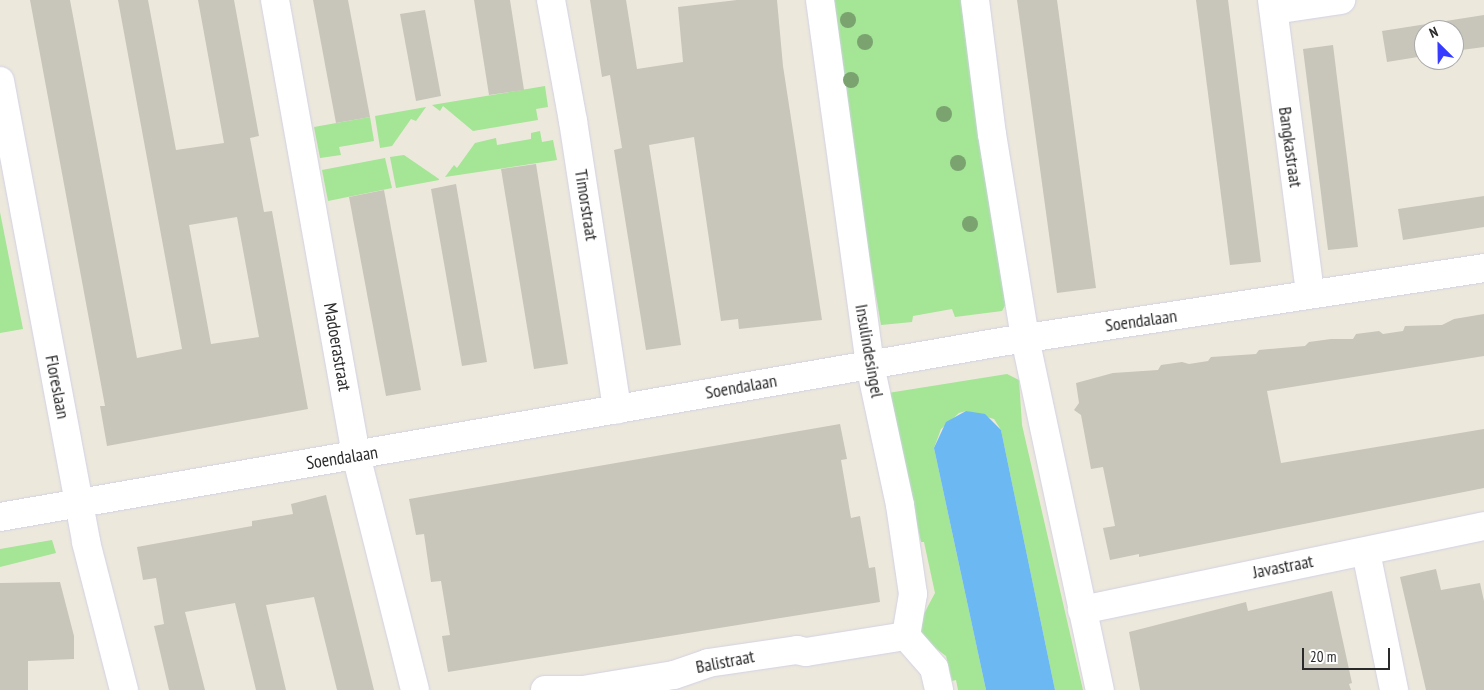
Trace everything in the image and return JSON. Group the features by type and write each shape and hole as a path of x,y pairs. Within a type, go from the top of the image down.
{"street":[{"name":"Madoerastraat","path":"276,0 356,455 415,690"},
{"name":"Timorstraat","path":"551,0 617,410"},
{"name":"Insulindesingel","path":"820,0 870,365 900,505 913,594 906,636"},
{"path":"975,0 992,134 1026,338 1100,690"},
{"path":"1273,5 1341,0"},
{"name":"Bangkastraat","path":"1273,5 1310,294"},
{"name":"Floreslaan","path":"0,81 78,501 124,690"},
{"name":"Soendalaan","path":"0,517 78,501 356,455 1026,338 1484,268"},
{"name":"Javastraat","path":"1082,610 1484,526"},
{"path":"1366,552 1394,690"},
{"path":"906,636 934,668 939,690"},
{"name":"Balistraat","path":"545,690 583,690 676,682 708,663 798,650 806,652 906,636"}],"green space":[{"path":"833,0 961,0 1006,304 1002,311 955,317 952,309 913,316 912,322 881,325 853,163"},
{"path":"545,86 548,107 536,109 538,120 473,131 443,106 440,111 432,105"},
{"path":"426,107 416,121 411,119 392,146 380,148 375,116"},
{"path":"370,117 374,141 339,147 341,155 320,158 314,127"},
{"path":"540,131 542,142 553,140 557,160 445,177 454,165 457,168 475,143 496,138 497,145 531,139 531,133"},
{"path":"404,155 439,180 396,188 390,157"},
{"path":"385,158 392,188 328,201 322,170"},
{"path":"0,212 23,329 0,333"},
{"path":"1007,374 1019,380 1022,425 1083,690 1055,690 1001,430 994,419 966,411 959,413 941,429 934,448 986,690 958,690 956,680 952,681 946,656 923,639 919,623 935,593 924,542 921,542 888,393"},
{"path":"52,540 56,553 0,567 0,549"}],"water":[{"path":"966,411 985,414 1001,430 1055,690 986,690 934,448 946,422"}],"building":[{"path":"30,0 70,0 137,358 182,349 118,0 148,0 176,150 224,143 198,0 234,0 259,136 250,138 264,212 272,211 308,409 107,446 100,406 105,406","holes":["237,217 259,337 211,344 189,225"]},
{"path":"313,0 348,0 370,117 336,123"},
{"path":"474,0 510,0 524,90 489,95"},
{"path":"590,0 626,0 637,69 683,62 678,7 737,0 777,0 783,66 822,320 739,329 738,319 721,321 694,137 649,145 681,345 646,350 614,150 622,148 610,75 602,77"},
{"path":"1017,0 1057,0 1096,288 1057,293"},
{"path":"1196,0 1228,0 1261,262 1230,265"},
{"path":"425,10 441,96 416,101 400,14"},
{"path":"1484,15 1484,47 1464,50 1464,20 1452,20"},
{"path":"1414,26 1414,58 1387,62 1382,31"},
{"path":"1333,45 1358,247 1328,250 1303,49"},
{"path":"536,164 568,364 534,369 501,169"},
{"path":"456,184 487,362 462,366 431,189"},
{"path":"384,190 421,390 386,396 349,197"},
{"path":"1484,196 1484,227 1403,240 1398,209"},
{"path":"1484,314 1484,356 1267,391 1281,463 1484,429 1484,488 1139,557 1139,554 1110,560 1103,528 1115,526 1103,467 1091,469 1081,415 1074,410 1079,403 1076,383 1113,373 1158,370 1161,365 1208,361 1211,357 1256,354 1259,350 1305,346 1309,342 1331,339 1353,339 1356,334 1379,331 1383,334 1403,331 1405,326 1442,325 1454,319"},
{"path":"840,424 847,459 841,460 851,518 860,516 869,568 875,567 880,602 448,672 442,636 450,635 441,581 431,582 424,534 416,535 409,499"},
{"path":"326,495 374,690 337,690 314,597 266,605 286,690 256,690 235,603 185,612 205,690 169,690 154,626 164,624 156,578 143,580 137,547 252,526 252,521 293,514 291,504"},
{"path":"1436,569 1441,590 1480,583 1484,601 1484,690 1426,690 1400,577"},
{"path":"60,582 74,636 74,659 28,661 28,690 0,690 0,583"},
{"path":"1332,591 1352,683 1349,684 1351,690 1140,690 1129,632 1246,602 1248,611"}]}
